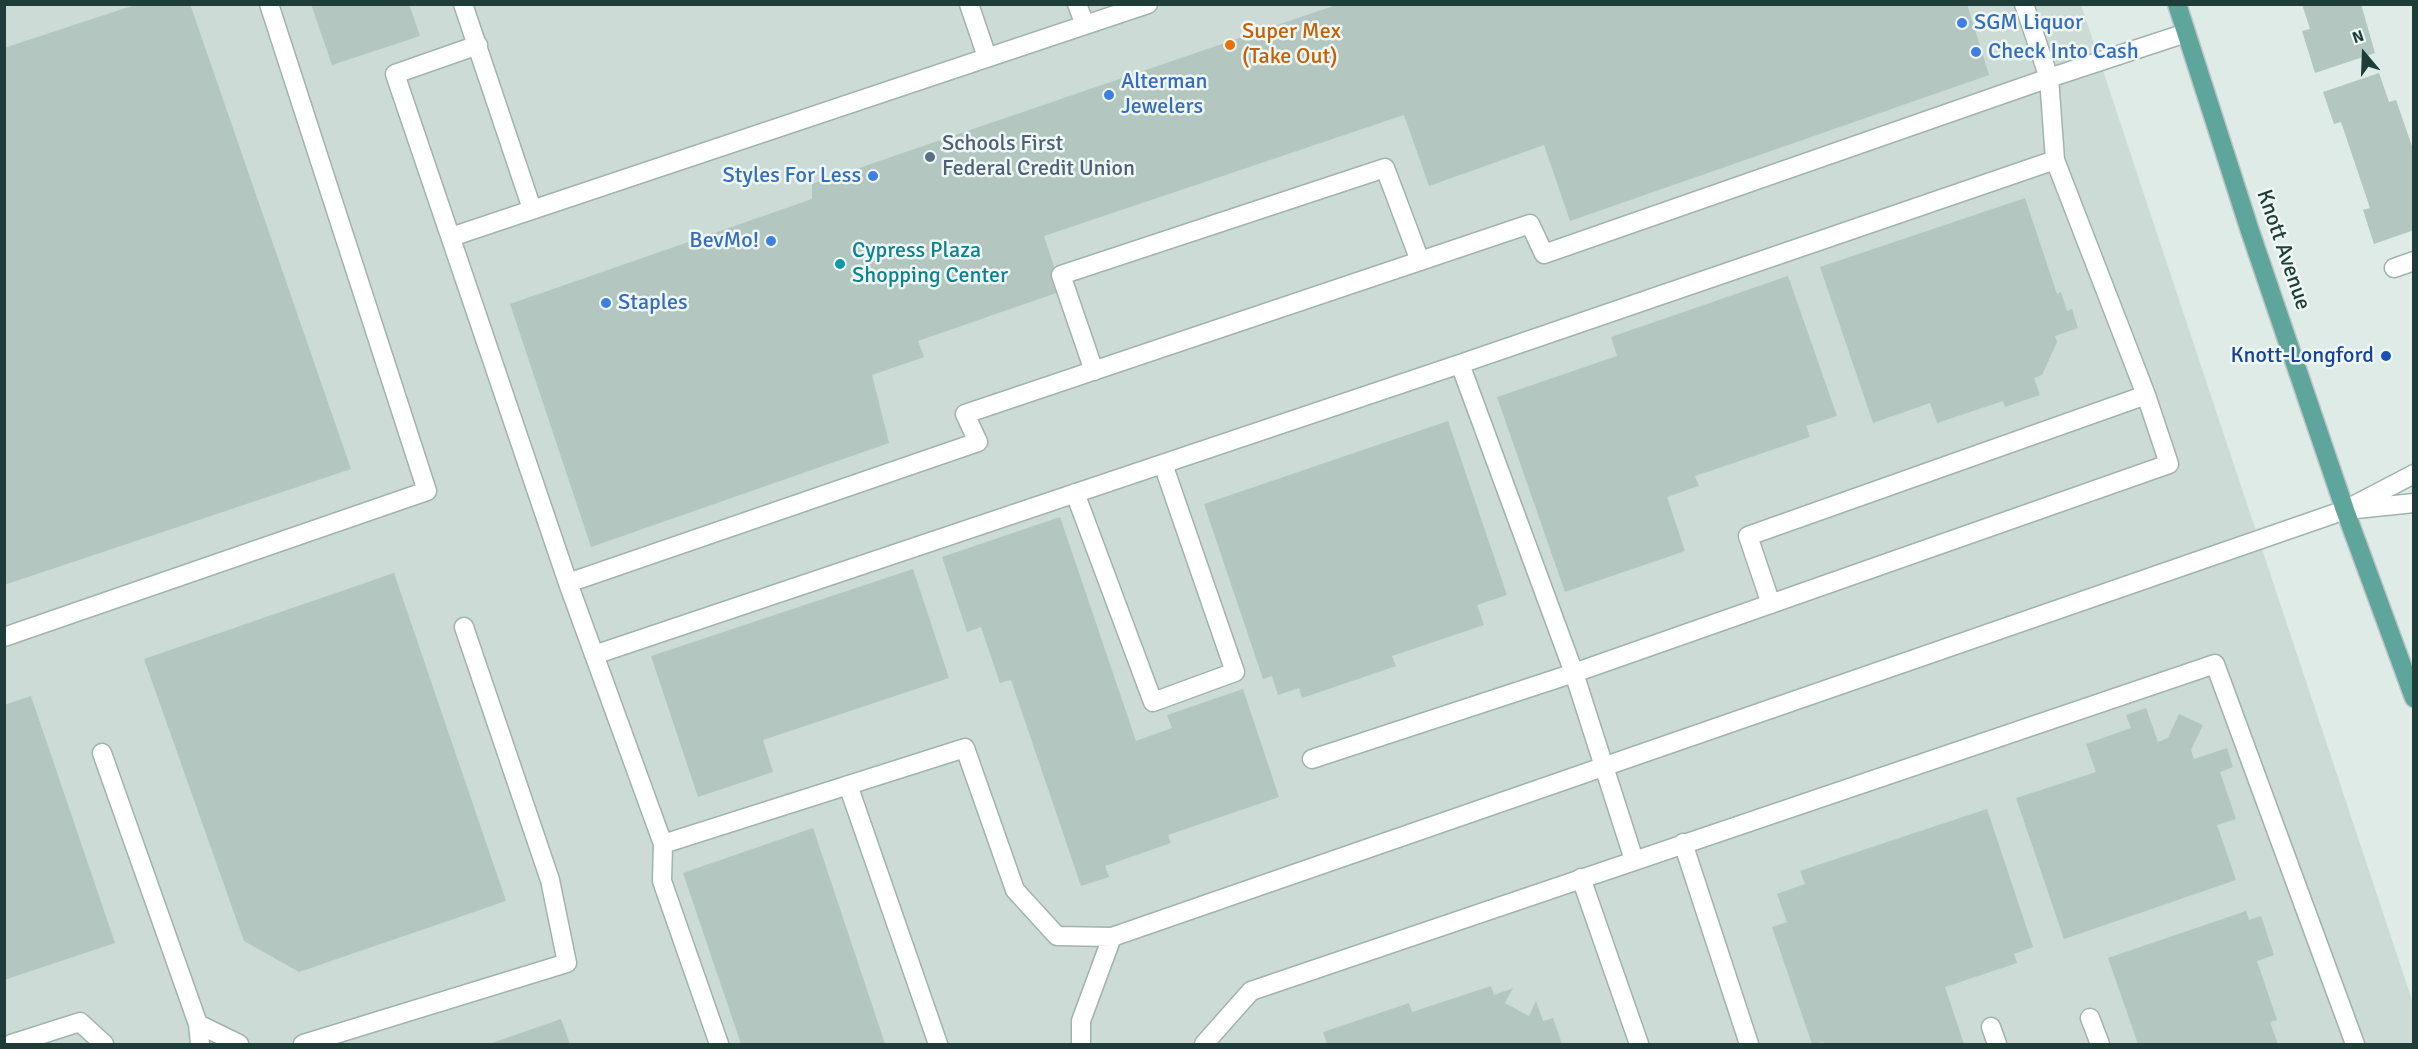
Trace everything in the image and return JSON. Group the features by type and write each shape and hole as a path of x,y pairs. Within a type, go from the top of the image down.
{"main road":[{"name":"Knott Avenue","path":"2177,4 2250,231 2345,510 2414,698"}],"street":[{"path":"4,637 427,491 269,4"},
{"path":"463,4 532,209"},
{"path":"969,4 987,57"},
{"path":"1077,4 1085,25"},
{"path":"451,237 1148,4"},
{"path":"1312,759 1574,673 2169,464 2146,395 2055,160 2049,78 2024,4"},
{"path":"568,583 978,442 965,414 1530,224 1544,254 2049,78 2186,33"},
{"path":"478,45 395,74 568,583 663,844 662,881 719,1044"},
{"path":"594,655 1460,364 2055,160"},
{"path":"1094,371 1061,275 1072,271 1385,168 1420,261"},
{"path":"2394,268 2414,261"},
{"path":"1460,364 1574,673 1634,860"},
{"path":"1771,604 1748,536 2146,395"},
{"path":"1075,493 1153,702 1235,672 1163,464"},
{"path":"663,844 965,748 1015,890 1057,936 1112,937 2345,510 2414,474"},
{"path":"2345,510 2414,503"},
{"path":"303,1044 567,963 550,880 464,627"},
{"path":"1204,1044 1251,991 2215,664 2355,1044"},
{"path":"102,753 198,1024 200,1044"},
{"path":"848,785 938,1044"},
{"path":"1683,843 1749,1044"},
{"path":"1581,878 1639,1044"},
{"path":"1081,1044 1081,1021 1112,937"},
{"path":"2090,1018 2100,1044"},
{"path":"11,1044 80,1022 104,1044"},
{"path":"198,1024 239,1044"}],"shaded area":[{"path":"5,4 2081,5 2414,1006 2413,1044 5,1044"}],"building":[{"path":"138,4 190,4 351,469 4,585 4,48"},
{"path":"311,4 409,4 420,36 332,65"},
{"name":"Cypress Plaza Shopping Center","path":"1339,4 1967,4 1989,75 1570,221 1544,145 1429,186 1404,115 1044,236 1062,291 918,341 924,357 872,375 889,443 591,547 510,304 812,199 812,184"},
{"path":"2302,4 2361,4 2375,53 2315,73 2302,31 2310,29"},
{"path":"2379,73 2389,102 2396,100 2414,152 2414,230 2374,244 2363,210 2370,208 2341,122 2334,124 2323,92"},
{"path":"2025,198 2057,294 2061,292 2067,311 2072,309 2078,328 2055,336 2057,342 2042,375 2034,378 2040,395 2005,407 2003,401 1937,423 1930,403 1873,423 1820,267"},
{"path":"1788,276 1837,416 1806,426 1810,437 1695,476 1699,486 1667,497 1685,551 1565,592 1497,397 1617,356 1611,337"},
{"path":"1448,421 1507,595 1477,605 1484,625 1392,656 1396,666 1302,698 1299,688 1278,695 1272,676 1263,679 1204,504"},
{"path":"1060,517 1136,741 1172,728 1167,715 1243,689 1279,797 1168,835 1171,843 1105,866 1109,877 1081,886 1011,680 1000,683 981,627 967,632 942,557"},
{"path":"913,569 949,678 763,740 773,772 698,797 651,656"},
{"path":"394,573 506,901 299,972 244,941 144,659"},
{"path":"31,696 115,943 4,980 4,705"},
{"path":"2146,708 2158,742 2168,738 2179,714 2203,725 2191,750 2194,759 2227,748 2233,767 2220,772 2236,819 2217,825 2236,880 2064,939 2016,798 2096,772 2086,744 2131,728 2126,715"},
{"path":"1987,809 2033,947 2014,954 2017,963 1945,987 1964,1044 1824,1044 1823,1042 1812,1044 1772,927 1787,922 1777,894 1805,884 1800,871"},
{"path":"813,828 885,1044 741,1044 683,873"},
{"path":"2246,911 2249,920 2261,916 2274,955 2257,961 2277,1020 2270,1022 2278,1044 2138,1044 2108,958"},
{"path":"1491,986 1494,995 1513,988 1505,1003 1529,1016 1536,1001 1543,1021 1553,1018 1562,1044 1327,1044 1323,1032 1409,1003 1412,1012"},
{"path":"561,1019 570,1044 489,1044"}],"place":[{"name":"SGM Liquor","path":"1962,23"},
{"name":"Super Mex (Take Out)","path":"1230,45"},
{"name":"Check Into Cash","path":"1976,52"},
{"name":"Alterman Jewelers","path":"1109,95"},
{"name":"Schools First Federal Credit Union","path":"930,157"},
{"name":"Styles For Less","path":"873,176"},
{"name":"BevMo!","path":"771,241"},
{"name":"Cypress Plaza Shopping Center","path":"840,264"},
{"name":"Staples","path":"606,303"},
{"name":"Knott-Longford","path":"2386,356"}]}
